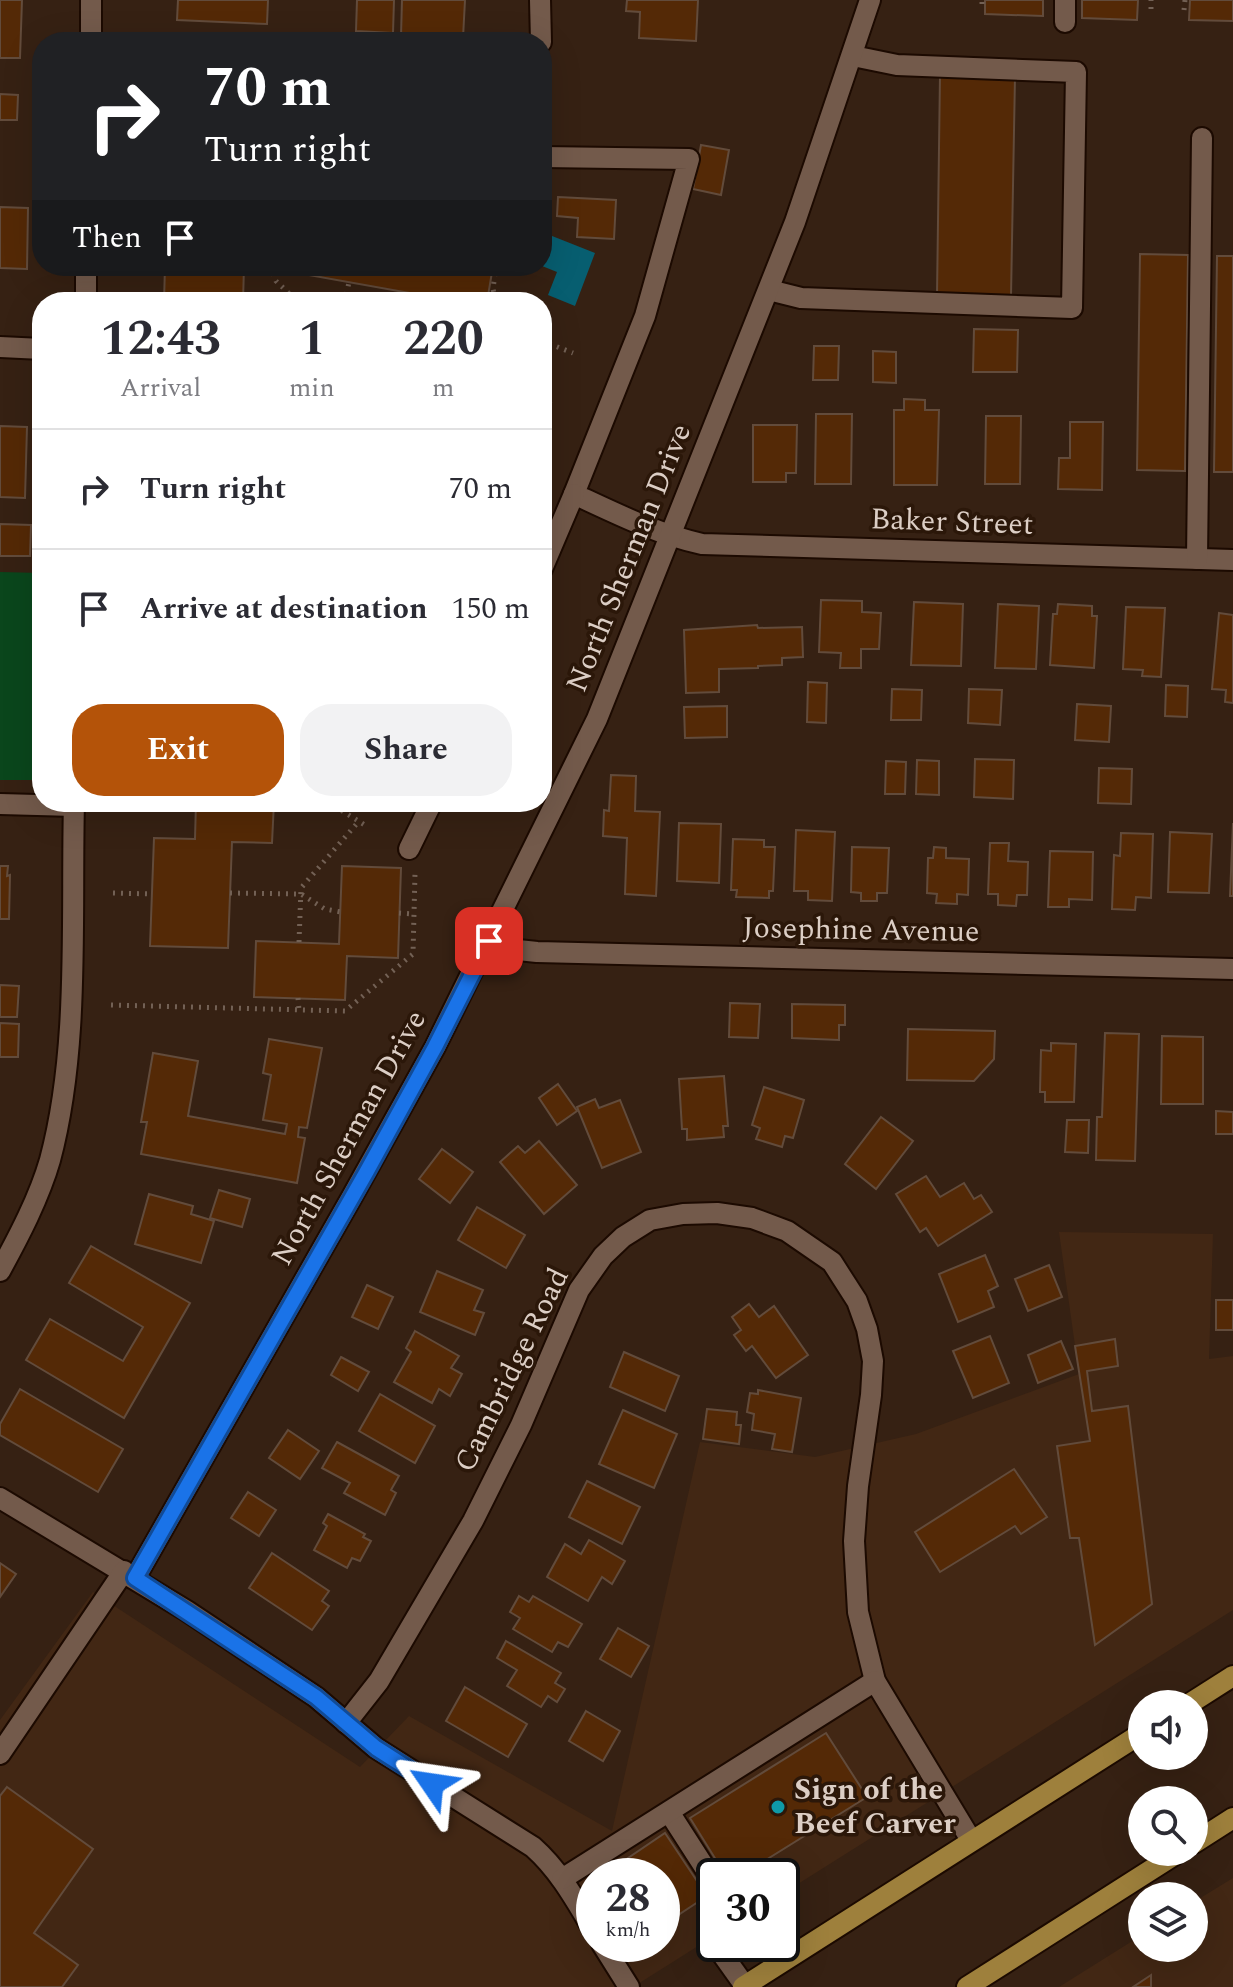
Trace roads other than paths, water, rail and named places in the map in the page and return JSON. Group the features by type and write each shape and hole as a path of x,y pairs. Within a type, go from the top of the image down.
{"main road":[{"path":"1208,1692 1233,1676"},
{"path":"744,1986 1128,1742"},
{"path":"1208,1834 1233,1818"},
{"path":"967,1987 1157,1866"}],"street":[{"path":"91,0 91,32"},
{"path":"540,0 541,32"},
{"name":"North Sherman Drive","path":"552,812 597,719 769,290 870,0"},
{"path":"1065,0 1065,22"},
{"path":"769,290 801,298 1072,308 1076,72 897,65 853,56"},
{"path":"1197,559 1202,138"},
{"path":"552,157 689,159 645,316 552,546"},
{"path":"0,347 32,349"},
{"name":"Baker Street","path":"574,494 670,537 702,544 1233,560"},
{"path":"0,804 32,804"},
{"path":"3,1259 31,1208 49,1162 63,1097 69,1021 74,812"},
{"path":"412,858 428,812"},
{"name":"North Sherman Drive","path":"0,1754 129,1574 361,1182 435,1047 552,812"},
{"name":"Josephine Avenue","path":"489,941 537,952 1233,969"},
{"name":"Cambridge Road","path":"346,1723 379,1681 473,1521 521,1425 579,1290 603,1256 623,1237 650,1220 683,1214 717,1213 752,1218 787,1231 832,1262 857,1301 867,1329 873,1361 858,1486 854,1568 858,1612 875,1681 971,1840"},
{"path":"0,1498 129,1574 316,1697 396,1762 533,1847 548,1861 576,1902"},
{"path":"562,1879 875,1681"},
{"path":"669,1812 699,1858"},
{"path":"613,1962 629,1987"},
{"path":"727,1962 744,1986"}],"water":[{"path":"552,236 595,253 575,306 552,297 552,292 549,292 557,272 552,270"}],"place":[{"name":"Sign of the Beef Carver","path":"778,1807"}]}
